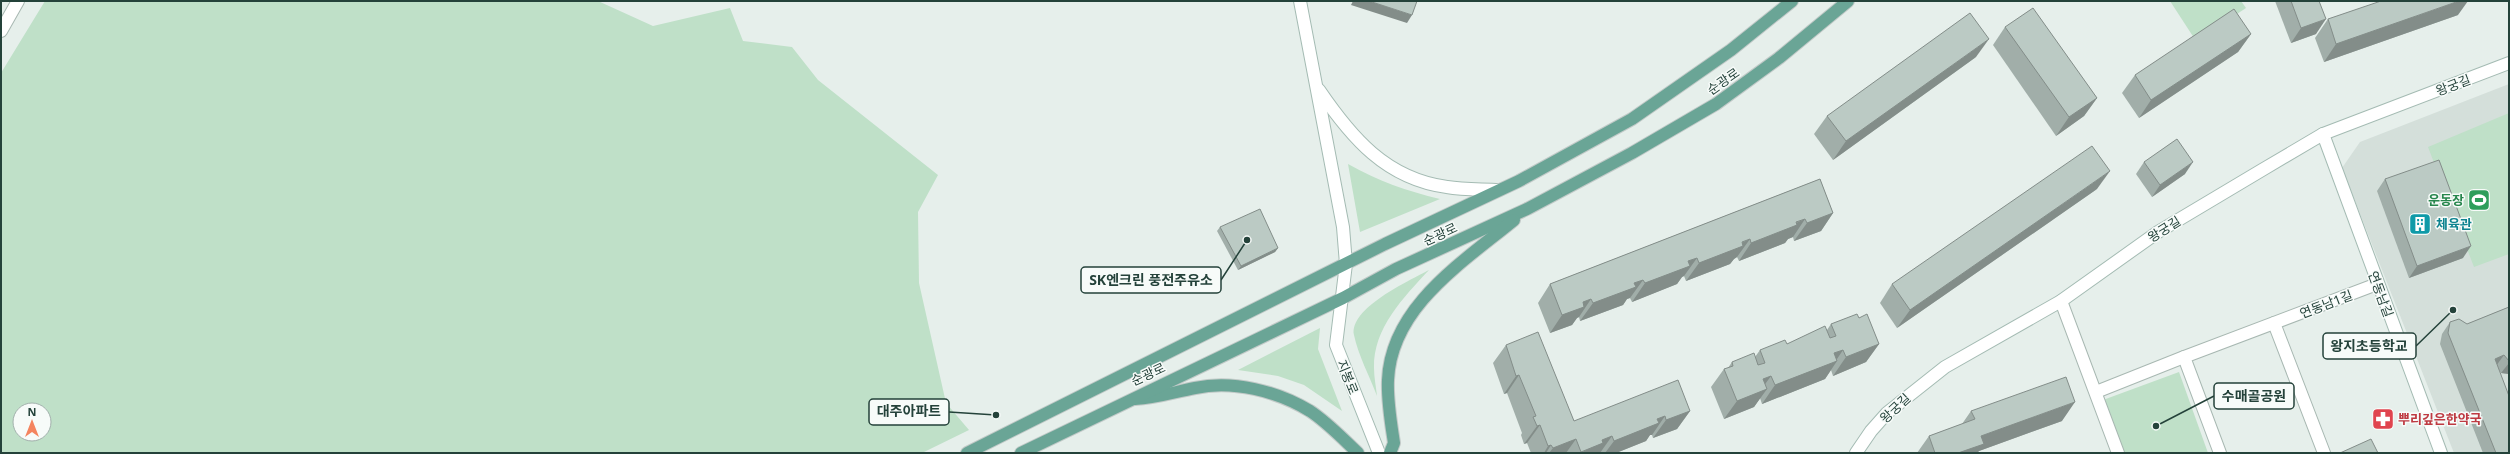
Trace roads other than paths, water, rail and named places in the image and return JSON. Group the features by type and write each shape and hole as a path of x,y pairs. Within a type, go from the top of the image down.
{"main road":[{"name":"순광로","path":"967,453 1346,264 1499,190 1632,119 1731,50 1792,1"},
{"name":"순광로","path":"1021,453 1128,400 1343,298 1396,269 1527,210 1632,153 1716,104 1779,58 1848,1"},
{"path":"1390,453 1394,443 1388,380 1392,356 1406,320 1431,290 1527,210"},
{"path":"1128,400 1158,398 1196,387 1235,385 1276,395 1310,411 1358,453"}],"street":[{"path":"1,31 18,1"},
{"name":"지봉로","path":"1300,1 1343,223 1346,264 1336,345 1379,453"},
{"name":"왕궁길","path":"1856,453 1887,413 1925,381 1945,367 2061,301 2158,232 2323,134 2509,63"},
{"path":"1316,87 1344,127 1379,160 1406,176 1446,187 1499,190"},
{"name":"연동남길","path":"2323,134 2440,453"},
{"name":"연동남1길","path":"2096,392 2377,284"},
{"path":"2061,301 2118,453"},
{"path":"2274,323 2324,453"},
{"path":"2184,357 2220,453"}],"place":[{"name":"운동장","path":"2479,200"},
{"name":"체육관","path":"2420,224"},
{"name":"SK엔크린 풍전주유소","path":"1247,240"},
{"name":"왕지초등학교","path":"2453,310"},
{"name":"대주아파트","path":"996,415"},
{"name":"뿌리깊은한약국","path":"2383,419"},
{"name":"수매골공원","path":"2156,426"}]}
